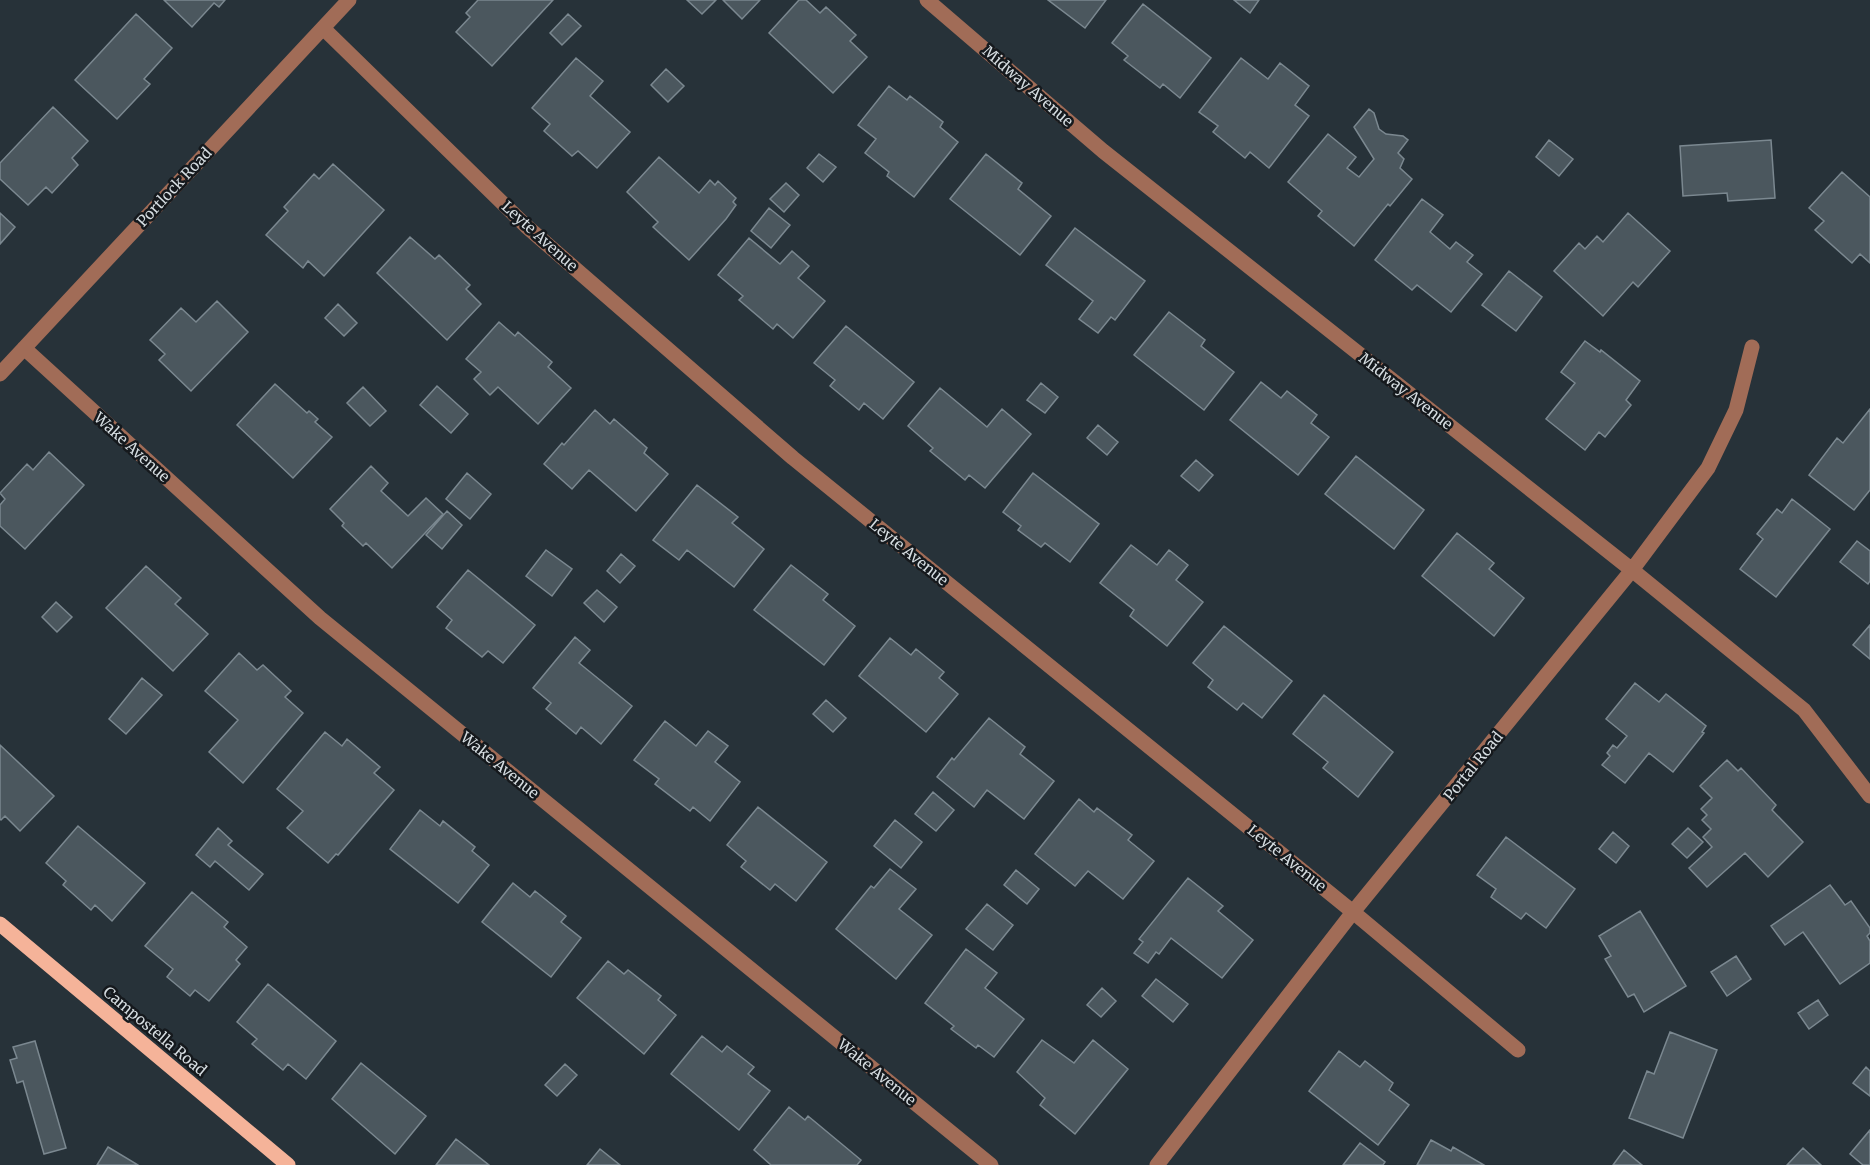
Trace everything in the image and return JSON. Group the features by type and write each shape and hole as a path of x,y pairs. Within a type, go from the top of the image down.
{"main road":[{"name":"Campostella Road","path":"0,924 288,1165"}],"street":[{"name":"Portlock Road","path":"0,374 349,0"},
{"name":"Midway Avenue","path":"927,0 1103,151 1632,570 1804,710 1870,796"},
{"name":"Leyte Avenue","path":"323,28 526,226 793,458 1353,912 1518,1050"},
{"name":"Portal Road","path":"1157,1165 1353,912 1632,570 1708,468 1736,410 1752,347"},
{"name":"Wake Avenue","path":"24,348 320,618 991,1165"}],"building":[{"path":"164,0 225,0 219,7 214,3 192,27"},
{"path":"478,0 553,0 492,66 456,32 470,17 466,13"},
{"path":"687,0 716,0 702,14"},
{"path":"723,0 760,0 742,19"},
{"path":"799,0 806,0 820,13 826,7 856,35 850,41 867,57 833,93 769,33"},
{"path":"1048,0 1106,0 1085,28"},
{"path":"1234,0 1259,0 1250,13"},
{"path":"1143,4 1211,58 1180,98 1163,84 1160,88 1124,60 1128,56 1112,43"},
{"path":"136,14 172,48 144,79 150,84 117,119 75,80"},
{"path":"568,14 581,26 562,45 550,33"},
{"path":"576,58 603,81 590,96 630,132 597,168 578,151 572,156 544,131 550,124 532,108"},
{"path":"1241,58 1268,79 1280,63 1309,86 1295,105 1309,116 1269,168 1250,152 1245,158 1213,132 1218,126 1199,112"},
{"path":"666,69 684,86 668,102 651,85"},
{"path":"889,86 907,100 910,96 943,122 940,127 958,142 914,197 887,176 889,172 865,153 876,139 858,125"},
{"path":"53,107 88,141 72,158 78,165 52,193 46,187 28,205 0,179 0,163"},
{"path":"1369,109 1374,113 1379,129 1386,134 1403,136 1408,140 1398,153 1404,159 1400,168 1412,179 1354,246 1318,216 1322,211 1288,182 1328,134 1356,157 1347,168 1359,177 1374,159 1354,127"},
{"path":"1549,140 1573,159 1559,176 1536,157"},
{"path":"1771,140 1775,198 1728,201 1727,193 1683,196 1680,146"},
{"path":"819,154 836,167 823,182 807,168"},
{"path":"986,154 1022,183 1018,189 1051,216 1020,255 950,199"},
{"path":"659,157 699,193 710,180 715,185 718,181 736,198 733,202 736,205 726,219 689,260 653,227 658,222 627,192"},
{"path":"333,164 384,210 324,276 308,261 303,268 266,235 288,211 284,207 314,174 319,179"},
{"path":"1842,172 1870,197 1870,263 1860,254 1852,263 1815,230 1824,221 1809,208"},
{"path":"786,183 799,195 784,212 770,199"},
{"path":"1422,199 1443,215 1430,232 1450,249 1456,242 1473,255 1467,262 1482,274 1451,312 1417,285 1412,290 1375,260"},
{"path":"769,208 790,225 771,248 751,231"},
{"path":"0,213 15,227 0,244"},
{"path":"1628,213 1670,251 1638,287 1633,282 1603,316 1554,271 1579,243 1585,249 1597,236 1603,242"},
{"path":"1075,228 1145,281 1115,320 1111,317 1098,333 1079,319 1093,301 1046,265"},
{"path":"410,237 435,259 439,255 470,285 466,289 481,304 447,340 377,273"},
{"path":"749,238 780,264 792,251 809,266 798,278 825,301 793,338 777,324 773,329 739,300 743,296 718,275"},
{"path":"1509,271 1542,297 1516,331 1482,305"},
{"path":"217,301 248,332 191,391 159,360 165,354 150,340 181,308 196,322"},
{"path":"338,304 357,323 344,336 325,318"},
{"path":"1169,312 1205,340 1201,346 1234,372 1204,410 1134,355"},
{"path":"499,322 515,336 518,332 552,362 548,367 571,388 538,424 498,387 490,395 474,379 481,372 466,359"},
{"path":"846,326 914,382 883,419 864,403 859,410 830,386 835,380 814,363"},
{"path":"1585,341 1600,352 1601,350 1640,381 1626,400 1631,405 1605,437 1599,432 1585,450 1546,419 1575,383 1561,372"},
{"path":"1261,382 1281,398 1287,391 1317,415 1311,423 1329,437 1298,475 1230,420"},
{"path":"1041,383 1058,397 1045,413 1027,400"},
{"path":"275,384 307,413 309,411 318,419 315,422 332,437 293,478 237,425"},
{"path":"437,386 468,414 451,433 420,405"},
{"path":"363,387 386,411 370,426 347,403"},
{"path":"940,388 987,427 1002,409 1031,434 985,488 969,475 965,480 930,451 933,448 908,426"},
{"path":"1870,409 1870,490 1854,510 1809,475 1837,438 1843,443"},
{"path":"595,410 610,424 614,419 647,448 644,453 668,474 636,511 589,470 572,489 544,464"},
{"path":"1098,425 1118,442 1107,455 1087,438"},
{"path":"49,452 84,485 25,549 0,526 0,505 5,499 0,493 27,464 33,470"},
{"path":"1356,456 1424,510 1394,549 1325,494"},
{"path":"1196,460 1213,475 1199,491 1181,476"},
{"path":"371,466 388,483 381,491 408,516 426,498 443,514 392,568 366,543 363,546 342,526 344,523 330,509"},
{"path":"467,473 491,494 470,519 446,499"},
{"path":"1033,473 1099,524 1070,562 1045,543 1041,547 1018,530 1021,526 1003,512"},
{"path":"697,485 738,517 732,523 764,549 734,587 687,550 679,560 653,540"},
{"path":"1792,499 1830,529 1776,597 1740,569 1763,539 1757,534 1777,509 1782,513"},
{"path":"447,511 462,525 442,549 426,535"},
{"path":"1457,533 1494,563 1489,569 1524,598 1494,636 1422,576"},
{"path":"1857,541 1870,551 1870,581 1868,584 1840,562"},
{"path":"1131,545 1157,565 1169,550 1188,565 1176,580 1203,602 1167,646 1130,616 1134,610 1100,583"},
{"path":"546,550 572,569 552,596 526,576"},
{"path":"621,554 635,566 620,583 607,571"},
{"path":"791,565 828,594 823,600 855,626 824,665 754,610"},
{"path":"146,566 181,598 175,604 208,634 173,671 106,608"},
{"path":"468,570 535,625 503,663 488,651 482,657 446,628 452,620 437,607"},
{"path":"597,590 617,607 604,622 584,603"},
{"path":"56,602 72,617 57,632 42,617"},
{"path":"1870,625 1870,659 1853,645"},
{"path":"1224,626 1292,681 1262,718 1243,703 1237,710 1208,687 1213,680 1193,663"},
{"path":"575,637 590,650 579,663 632,706 601,744 581,727 576,734 546,709 551,703 533,688"},
{"path":"890,638 911,655 916,649 944,672 939,678 958,694 926,732 859,676"},
{"path":"239,653 257,670 263,665 291,691 285,697 303,713 243,783 209,752 238,720 205,691"},
{"path":"142,678 162,695 126,734 109,719"},
{"path":"1635,683 1659,702 1666,694 1706,726 1702,732 1704,733 1673,772 1649,753 1625,783 1602,765 1610,756 1607,753 1613,745 1617,748 1627,736 1606,719"},
{"path":"1324,695 1393,752 1358,797 1323,768 1328,762 1293,734"},
{"path":"826,700 846,718 833,732 813,714"},
{"path":"989,718 1025,747 1020,754 1054,781 1024,819 987,790 974,807 937,777"},
{"path":"665,721 696,746 708,731 728,746 715,762 740,782 710,821 693,807 690,811 655,784 659,779 634,760"},
{"path":"325,732 342,746 347,739 380,767 374,773 394,790 338,855 336,854 328,863 287,828 303,811 277,789"},
{"path":"0,745 54,796 20,831 5,816 0,819"},
{"path":"1727,760 1738,771 1741,768 1776,805 1772,810 1803,842 1768,877 1745,853 1707,887 1689,868 1712,847 1703,837 1711,829 1702,820 1707,815 1701,809 1712,798 1700,786"},
{"path":"933,792 954,810 936,831 915,814"},
{"path":"1079,799 1094,812 1097,808 1132,835 1128,840 1154,861 1123,899 1088,871 1075,886 1035,854"},
{"path":"758,807 827,862 796,901 775,884 770,890 741,867 746,861 727,845"},
{"path":"420,810 440,826 443,821 475,847 472,851 489,865 458,903 390,849"},
{"path":"895,820 922,842 901,868 874,846"},
{"path":"78,826 145,883 112,921 95,905 91,910 63,885 66,881 46,863"},
{"path":"218,828 232,841 228,845 263,874 249,890 215,861 210,867 196,855"},
{"path":"1688,828 1703,842 1687,858 1672,844"},
{"path":"1613,832 1629,846 1616,863 1599,849"},
{"path":"1506,837 1575,889 1546,928 1526,913 1521,919 1491,897 1496,889 1477,875"},
{"path":"890,869 916,889 899,909 932,935 896,979 836,929 871,886 874,888"},
{"path":"1016,870 1039,889 1027,904 1004,885"},
{"path":"1188,878 1223,906 1218,911 1253,940 1222,978 1171,938 1159,954 1156,952 1148,963 1134,953 1143,942 1139,939"},
{"path":"513,883 530,897 535,891 566,916 561,922 581,938 551,977 482,922"},
{"path":"1830,885 1845,905 1851,901 1870,928 1867,936 1870,941 1870,963 1840,984 1803,932 1785,945 1771,926"},
{"path":"192,892 228,922 224,927 247,947 236,960 240,964 209,1001 195,990 190,996 167,977 173,969 145,946"},
{"path":"987,904 1013,925 993,950 966,929"},
{"path":"1640,911 1686,986 1644,1012 1634,994 1628,997 1605,959 1611,956 1599,936"},
{"path":"966,949 997,973 985,988 1024,1019 994,1057 978,1045 976,1048 951,1029 954,1026 925,1003"},
{"path":"1736,956 1751,979 1727,996 1711,972"},
{"path":"608,961 624,974 628,970 661,996 658,1000 676,1015 644,1054 577,998"},
{"path":"1156,979 1188,1004 1173,1022 1142,996"},
{"path":"268,984 336,1041 306,1079 288,1064 283,1070 252,1044 257,1039 237,1022"},
{"path":"1102,988 1116,1001 1101,1017 1087,1005"},
{"path":"1818,1000 1828,1015 1809,1029 1798,1013"},
{"path":"1670,1032 1717,1050 1683,1138 1629,1118 1647,1071 1654,1074"},
{"path":"702,1036 722,1052 727,1046 754,1067 748,1074 770,1091 739,1130 671,1074"},
{"path":"1042,1040 1074,1063 1093,1040 1128,1069 1075,1134 1040,1105 1045,1098 1017,1072"},
{"path":"35,1041 66,1148 44,1154 23,1081 17,1083 10,1060 17,1058 13,1047"},
{"path":"1339,1051 1360,1067 1365,1061 1393,1083 1389,1090 1409,1105 1378,1145 1309,1091"},
{"path":"361,1063 426,1116 395,1154 332,1099"},
{"path":"565,1064 577,1075 557,1096 545,1085"},
{"path":"1866,1067 1870,1071 1870,1096 1853,1083"},
{"path":"789,1107 805,1120 808,1116 861,1160 857,1165 771,1165 754,1150"},
{"path":"1870,1130 1870,1165 1863,1165 1850,1154"},
{"path":"456,1139 489,1165 436,1165"},
{"path":"1431,1140 1451,1151 1453,1147 1484,1165 1417,1165"},
{"path":"1360,1143 1385,1162 1383,1165 1343,1165"},
{"path":"108,1147 138,1165 97,1165"},
{"path":"1803,1148 1821,1165 1787,1165"},
{"path":"600,1149 620,1165 587,1165"},
{"path":"1624,1150 1642,1165 1613,1165"}]}
